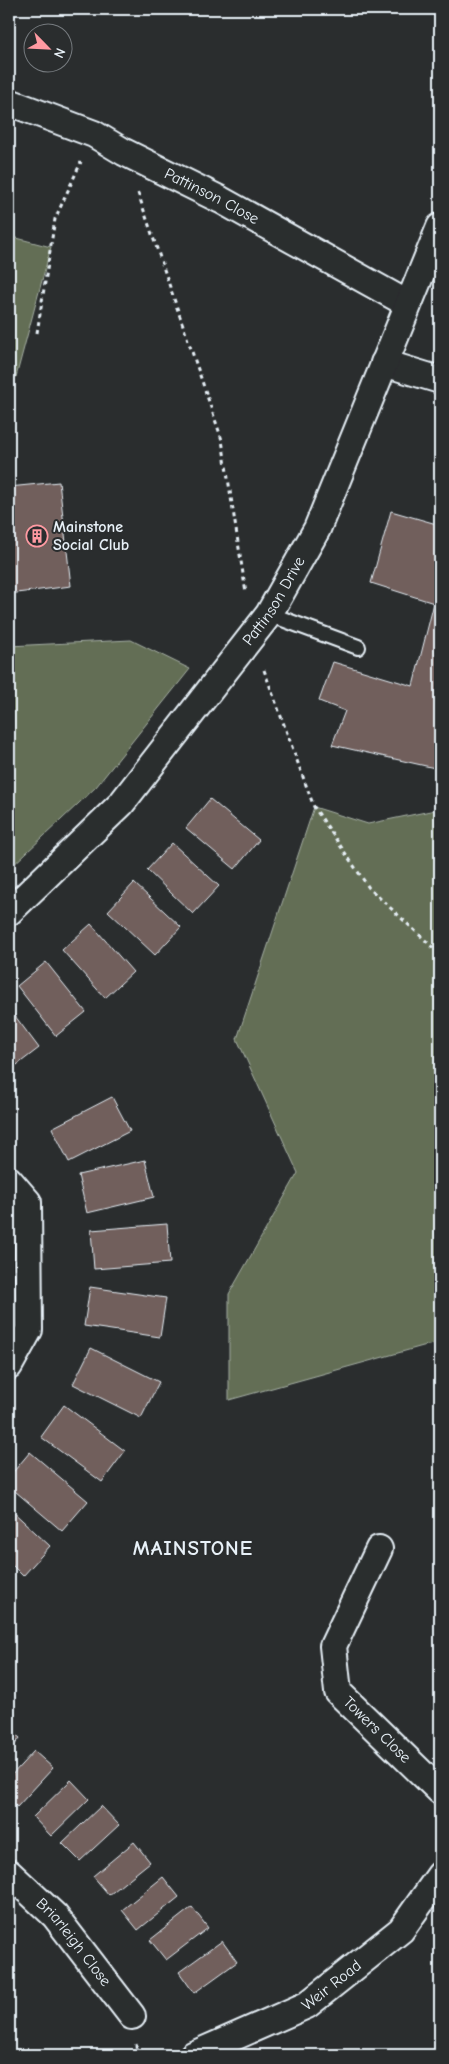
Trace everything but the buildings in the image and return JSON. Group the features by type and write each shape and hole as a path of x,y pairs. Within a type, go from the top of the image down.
{"street":[{"name":"Pattinson Close","path":"9,102 94,134 124,152 221,200 408,304"},
{"name":"Pattinson Drive","path":"9,912 121,804 269,614 317,529 440,227"},
{"path":"384,363 440,380"},
{"path":"9,1180 28,1202 29,1330 9,1366"},
{"name":"Towers Close","path":"379,1549 333,1646 338,1692 440,1791"},
{"name":"Briarleigh Close","path":"9,1873 55,1916 132,2016"},
{"name":"Weir Road","path":"193,2055 307,2005 401,1930 440,1875"}],"lane":[{"path":"269,614 358,646"}],"path":[{"path":"37,333 55,219 94,134"},
{"path":"124,152 222,440 252,637 314,807 369,888 440,954"}],"green space":[{"path":"9,236 51,247 16,377 9,383"},
{"path":"131,640 190,669 96,787 9,869 9,646"},
{"path":"314,807 368,824 440,809 440,1343 423,1346 229,1400 229,1294 298,1173 237,1039"}],"place":[{"name":"Mainstone Social Club","path":"37,536"}],"district":[{"name":"MAINSTONE","path":"193,1548"}]}
